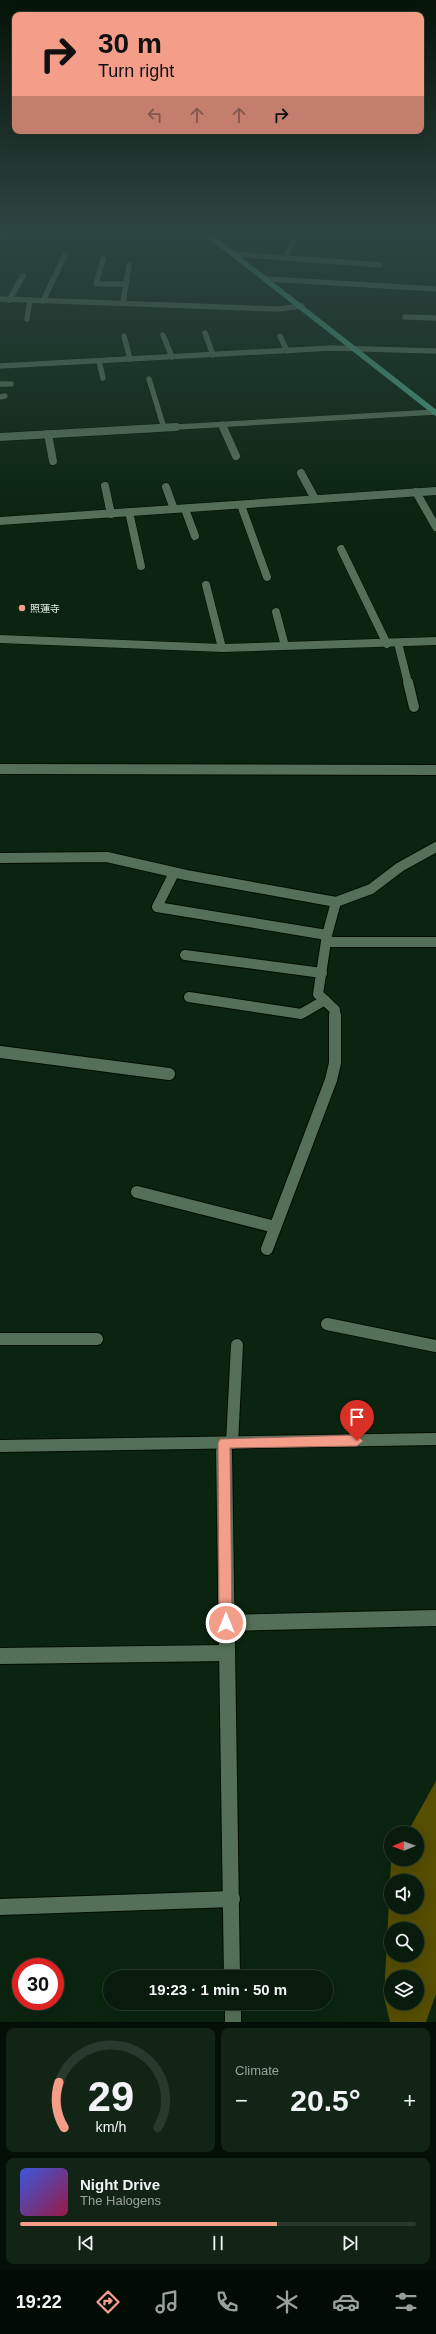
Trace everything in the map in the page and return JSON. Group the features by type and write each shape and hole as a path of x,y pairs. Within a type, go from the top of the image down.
{"main road":[{"path":"329,327 436,412"}],"street":[{"path":"205,333 213,355"},
{"path":"162,335 172,357"},
{"path":"124,336 130,359"},
{"path":"280,336 287,351"},
{"path":"0,366 331,348 357,350 436,351"},
{"path":"98,361 103,378"},
{"path":"149,379 164,428"},
{"path":"0,384 11,384"},
{"path":"0,437 436,412"},
{"path":"222,424 236,456"},
{"path":"48,434 53,461"},
{"path":"300,473 315,499"},
{"path":"105,486 111,514"},
{"path":"166,487 174,509"},
{"path":"0,521 436,491"},
{"path":"416,492 436,527"},
{"path":"241,505 268,577"},
{"path":"185,509 195,536"},
{"path":"129,512 142,566"},
{"path":"341,549 387,644"},
{"path":"206,585 222,648"},
{"path":"276,612 286,646"},
{"path":"0,639 222,648 387,644 436,641"},
{"path":"398,643 414,707"},
{"path":"0,769 436,770"},
{"path":"0,858 107,857 174,873 336,902 371,889 400,867 436,847"},
{"path":"174,873 157,906 326,938 436,942"},
{"path":"267,1249 328,1087 335,1062 335,1010 318,994 326,938 336,902"},
{"path":"185,955 322,973"},
{"path":"189,997 301,1014 325,1000"},
{"path":"0,1052 169,1074"},
{"path":"137,1192 275,1227"},
{"path":"326,1324 436,1346"},
{"path":"0,1339 97,1339"},
{"path":"232,1970 232,1899 226,1623 228,1443 237,1345"},
{"path":"0,1446 436,1439"},
{"path":"226,1623 436,1618"},
{"path":"0,1656 226,1653"},
{"path":"0,1907 232,1899"},
{"path":"233,2010 233,2022"}],"shaded area":[{"path":"436,1781 436,1994 426,2022 390,2022 387,2010 424,2010 424,1970 385,1970 386,1962 424,1962 424,1922 388,1922 388,1914 424,1914 424,1874 390,1874 391,1866 424,1866 424,1826 411,1826"}],"place":[{"name":"照蓮寺","path":"22,608"}],"route":[{"path":"226,1623 224,1443 357,1441"}]}
